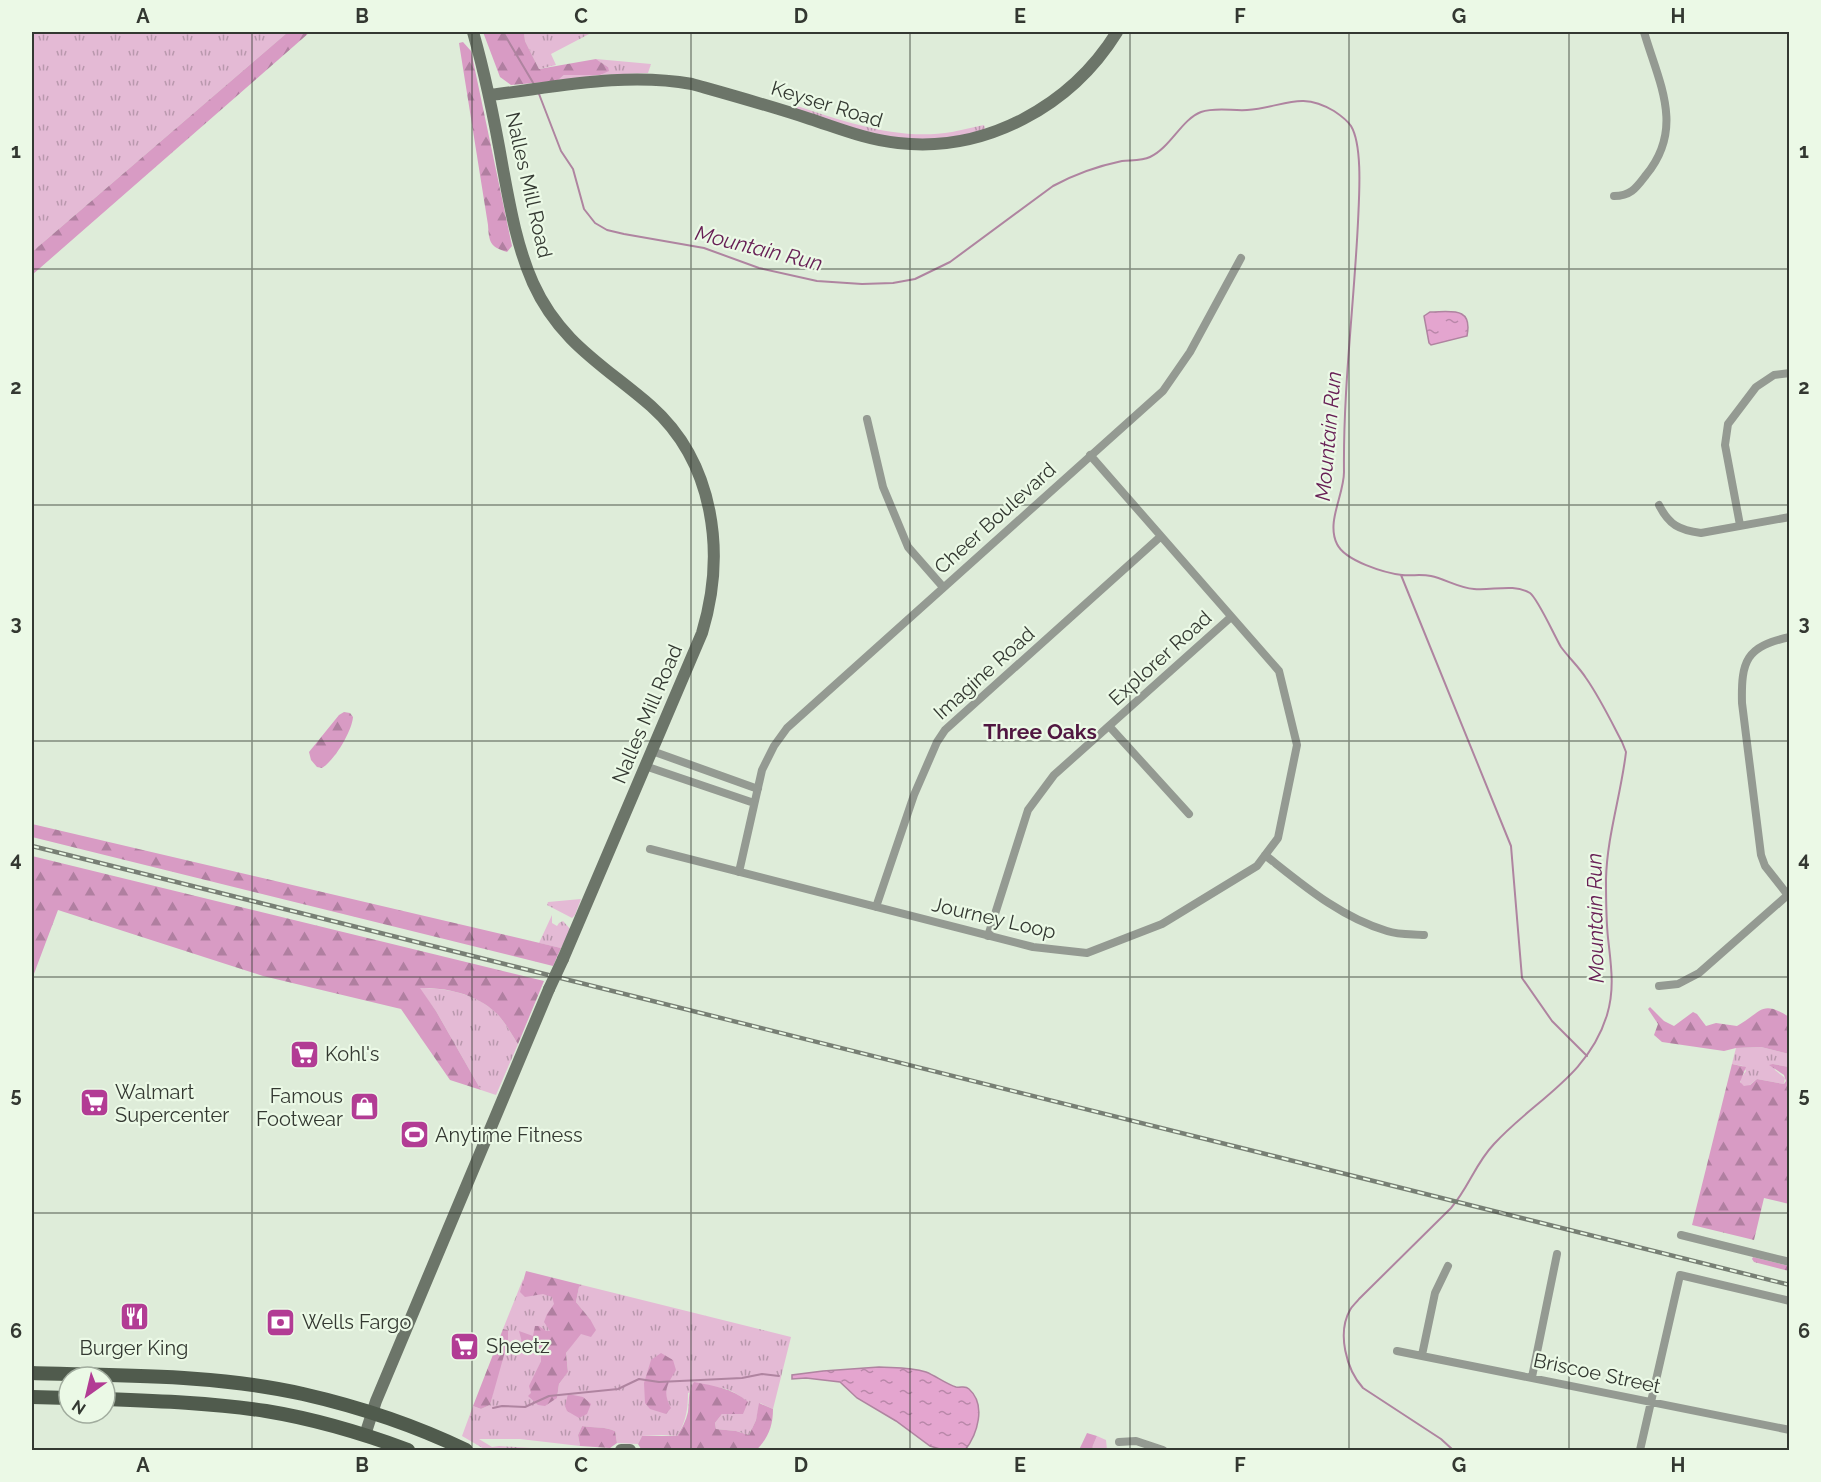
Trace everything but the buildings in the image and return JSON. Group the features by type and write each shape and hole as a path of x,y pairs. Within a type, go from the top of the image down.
{"main road":[{"path":"32,1373 186,1379 235,1383 302,1394 372,1412 466,1450"},
{"path":"32,1397 57,1398"},
{"path":"117,1400 215,1405 266,1411 365,1435 408,1450"}],"street":[{"name":"Nalles Mill Road","path":"365,1435 372,1412 549,989 695,652 708,613 715,573 716,554 711,514 699,476 689,455 664,420 629,387 579,349 543,304 520,246 509,200 490,95 473,32"},
{"name":"Keyser Road","path":"490,95 635,78 670,80 692,84 886,142 937,144 999,131 1033,114 1067,90 1100,56 1117,32"},
{"path":"1614,196 1632,193 1654,167 1666,140 1668,122 1665,103 1644,32"},
{"name":"Cheer Boulevard","path":"739,872 754,803 766,762 774,746 788,728 1163,391 1190,352 1241,258"},
{"path":"1740,525 1725,446 1728,424 1756,387 1774,375 1790,373"},
{"path":"867,419 884,488 908,547 944,587"},
{"name":"Journey Loop","path":"650,849 1033,947 1087,953 1162,924 1257,866 1278,838 1297,746 1279,671 1090,455"},
{"path":"1659,505 1665,518 1676,527 1701,533 1790,517"},
{"name":"Imagine Road","path":"876,907 914,795 936,742 945,730 1160,537"},
{"name":"Explorer Road","path":"988,936 1029,810 1054,775 1231,616"},
{"path":"1659,986 1678,984 1699,973 1788,893 1765,866 1761,855 1742,703 1741,678 1745,663 1758,648 1764,644 1790,637"},
{"path":"1109,726 1189,814"},
{"path":"652,751 758,789"},
{"path":"645,766 754,803"},
{"path":"1265,855 1348,916 1389,932 1425,935"},
{"path":"1681,1235 1790,1262"},
{"path":"1532,1377 1557,1254"},
{"path":"1422,1355 1433,1298 1448,1266"},
{"path":"1640,1450 1680,1275 1790,1302"},
{"name":"Briscoe Street","path":"1397,1351 1790,1430"},
{"path":"1119,1442 1136,1441 1163,1450"},
{"path":"621,1450 630,1450"}],"green space":[{"path":"32,32 288,32 32,252"},
{"path":"288,32 310,32 32,275 32,252"},
{"path":"483,32 524,32 525,41 539,69 596,59 608,67 609,71 600,75 564,75 557,81 511,85 500,77"},
{"path":"524,32 593,32 551,54 556,65 539,69 525,41"},
{"path":"463,42 471,51 512,246 507,252 494,246 489,236 459,43"},
{"path":"596,59 651,64 648,73 600,75 608,67"},
{"path":"564,75 600,75 557,81"},
{"path":"797,106 854,124 893,132 932,134 984,125 986,132 936,142 889,139 795,111"},
{"path":"344,712 350,713 353,717 346,737 327,764 322,768 317,767 311,760 309,752"},
{"path":"32,824 561,948 553,966 32,837"},
{"path":"32,856 544,981 518,1044 499,1016 482,1003 452,991 420,988 436,1011 481,1090 450,1080 401,1009 263,976 58,910 32,979"},
{"path":"581,899 572,918 547,905 548,902"},
{"path":"552,915 552,923 557,926 563,921 571,930 561,948 539,943"},
{"path":"419,988 440,989 472,997 491,1008 504,1022 518,1044 496,1095 481,1090 436,1011"},
{"path":"1650,1007 1664,1021 1674,1026 1693,1012 1706,1026 1716,1023 1737,1026 1762,1010 1773,1009 1789,1017 1789,1054 1761,1047 1724,1051 1662,1042 1654,1035 1658,1024 1648,1009"},
{"path":"1761,1047 1789,1054 1789,1067 1773,1064 1775,1070 1785,1078 1784,1084 1757,1079 1747,1087 1741,1085 1740,1079 1746,1071 1743,1066 1732,1064 1736,1048"},
{"path":"1732,1064 1746,1067 1740,1082 1744,1086 1750,1085 1757,1079 1784,1084 1786,1081 1784,1075 1769,1065 1789,1067 1789,1204 1764,1198 1754,1240 1692,1225"},
{"path":"1753,1257 1789,1266 1789,1271 1754,1262"},
{"path":"526,1271 582,1285 579,1287 576,1302 596,1330 591,1337 581,1334 566,1353 568,1372 559,1384 557,1398 545,1406 538,1405 528,1396 531,1393 529,1386 541,1361 541,1356 523,1346 519,1331 533,1336 535,1326 539,1326 550,1331 544,1322 554,1304 552,1297 543,1294 525,1297 520,1292"},
{"path":"523,1279 523,1291 546,1292 556,1299 554,1329 530,1388 532,1394 557,1398 559,1384 568,1372 566,1353 590,1319 576,1302 579,1287 582,1285 791,1337 773,1409 760,1403 749,1435 716,1429 715,1423 722,1414 742,1414 747,1402 726,1389 705,1389 688,1393 686,1415 677,1436 642,1436 638,1444 617,1443 615,1431 611,1429 582,1426 578,1435 580,1446 520,1439 479,1439 492,1447 563,1450 486,1450 462,1436 473,1406 481,1409 490,1405 508,1330 503,1329"},
{"path":"503,1329 508,1330 508,1341 490,1405 481,1409 473,1406"},
{"path":"661,1353 673,1360 676,1370 666,1393 671,1408 666,1414 650,1409 645,1403 644,1383 651,1360"},
{"path":"694,1382 716,1386 748,1402 743,1414 722,1414 715,1423 716,1429 749,1435 756,1420 759,1403 773,1409 769,1432 756,1450 641,1449 638,1444 642,1436 677,1436 687,1415"},
{"path":"568,1394 583,1397 591,1404 587,1414 579,1418 567,1411 565,1406"},
{"path":"582,1426 611,1429 615,1431 617,1443 610,1448 580,1446 578,1435"},
{"path":"1087,1433 1097,1436 1091,1450 1079,1450"},
{"path":"1097,1436 1106,1440 1107,1450 1091,1450"}],"water":[{"path":"1430,312 1453,312 1463,315 1467,320 1467,336 1431,345 1424,316"},
{"path":"879,1367 920,1370 952,1386 969,1389 978,1403 979,1411 976,1428 965,1450 943,1450 930,1446 896,1421 857,1398 840,1382 806,1378 792,1379 792,1375"}],"waterway":[{"name":"Mountain Run","path":"503,32 535,86"},
{"name":"Mountain Run","path":"539,94 561,151 573,169 584,209 595,223 607,230 624,234 704,248 759,268 817,281 862,284 893,283 915,279 950,262 1053,186 1095,168 1122,161 1144,159 1157,153 1188,121 1201,112 1218,109 1260,109 1301,101 1322,105 1334,111 1351,126 1359,159 1359,200 1345,409 1344,472 1333,527 1337,544 1348,556 1386,572 1431,576 1468,588 1517,588 1530,593 1561,647 1596,693 1626,752 1611,831 1606,879 1607,931 1612,977 1611,996 1607,1015 1598,1037 1587,1055 1573,1071 1494,1144 1451,1208 1359,1299 1346,1319 1345,1350 1352,1371 1363,1388 1441,1439 1453,1450"},
{"path":"1401,575 1511,846 1522,978 1552,1021 1587,1056"},
{"path":"493,1408 525,1407 549,1396 618,1389 639,1379 659,1382 742,1378 762,1374 779,1376"}],"railway":[{"path":"32,846 1790,1285"}],"place":[{"name":"Kohl's","path":"304,1054"},
{"name":"Walmart Supercenter","path":"94,1103"},
{"name":"Famous Footwear","path":"364,1107"},
{"name":"Anytime Fitness","path":"414,1135"},
{"name":"Burger King","path":"134,1317"},
{"name":"Wells Fargo","path":"281,1322"},
{"name":"Sheetz","path":"465,1346"}],"district":[{"name":"Three Oaks","path":"1040,731"}]}
